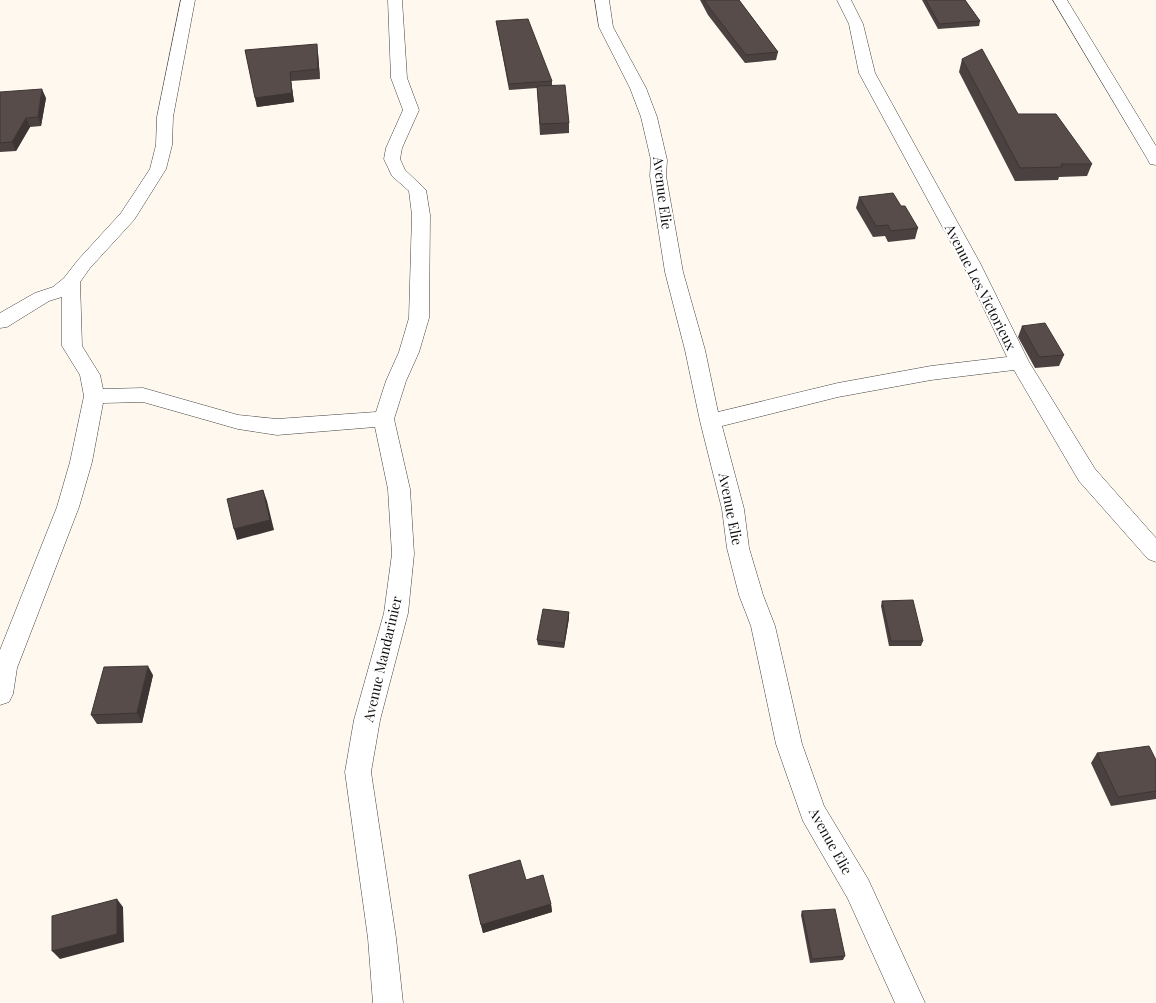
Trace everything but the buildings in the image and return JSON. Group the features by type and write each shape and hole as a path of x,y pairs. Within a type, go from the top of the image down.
{"street":[{"path":"0,322 42,297 60,290 71,282 84,264 128,216 158,169 164,145 166,118 188,0"},
{"name":"Avenue Mandarinier","path":"388,1003 382,938 358,772 367,720 396,613 403,554 399,489 384,419 396,380 409,352 419,318 421,215 417,190 398,172 392,159 394,148 410,110 399,78 395,0"},
{"name":"Avenue Elie","path":"602,0 606,27 638,88 649,117 659,160 658,176 674,272 695,350 710,421 733,509 738,548 751,595 763,626 789,744 813,812 858,889 910,1003"},
{"name":"Avenue Les Victorieux","path":"844,0 856,24 867,73 971,263 1019,362 1087,476 1156,553"},
{"path":"1060,0 1156,160"},
{"path":"0,694 5,668 68,507 81,462 94,396 90,375 72,346 70,318 71,282"},
{"path":"710,421 838,390 931,373 1019,362"},
{"path":"94,396 143,395 238,422 277,427 384,419"}]}
